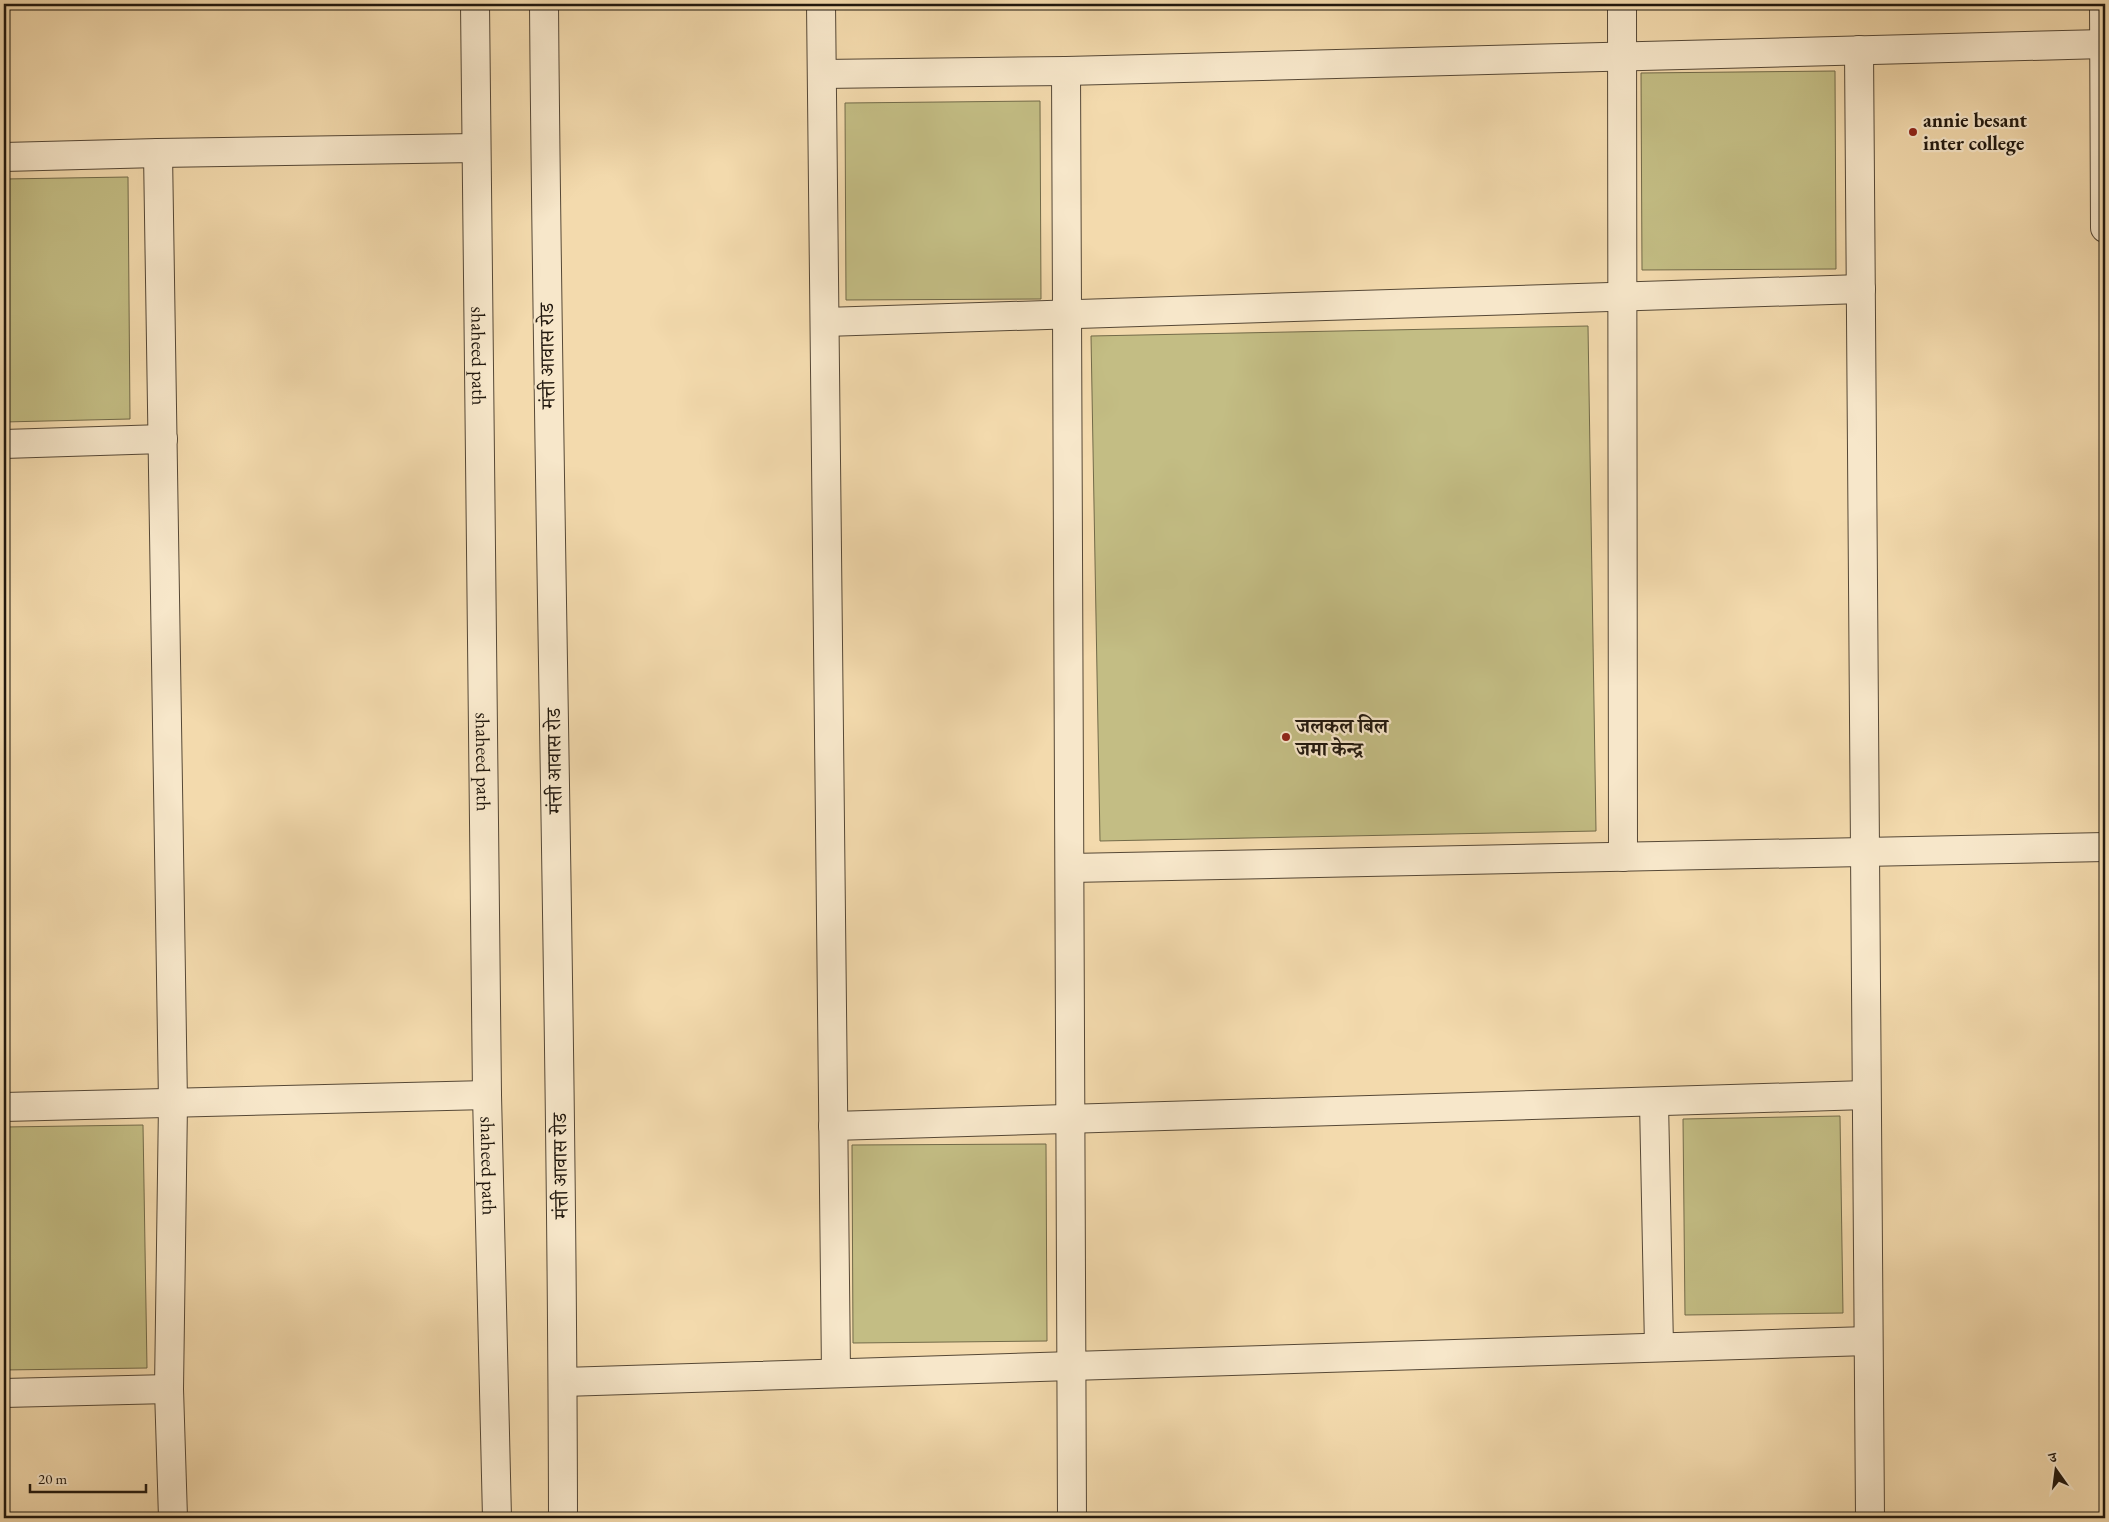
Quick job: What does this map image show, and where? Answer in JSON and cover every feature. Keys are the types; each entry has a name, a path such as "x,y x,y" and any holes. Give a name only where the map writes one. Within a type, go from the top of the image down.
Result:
{"street":[{"name":"shaheed path","path":"475,4 487,1094 497,1518"},
{"name":"मंत्ती आवास रोड","path":"544,4 546,339 564,1518"},
{"path":"821,4 836,1374"},
{"path":"1622,4 1623,857"},
{"path":"2104,4 2105,228"},
{"path":"822,74 1066,71 2104,44"},
{"path":"1859,50 1870,1518"},
{"path":"1066,71 1072,1518"},
{"path":"4,158 158,153 476,148"},
{"path":"158,153 173,1103 169,1388 173,1518"},
{"path":"825,322 1861,289"},
{"path":"4,444 163,439"},
{"path":"1070,868 2105,847"},
{"path":"4,1107 487,1094"},
{"path":"833,1126 1866,1095"},
{"path":"1654,1102 1658,1348"},
{"path":"563,1382 1868,1341"},
{"path":"4,1393 169,1388"}],"shaded area":[{"path":"1835,71 1836,269 1642,270 1641,73"},
{"path":"1040,101 1041,299 846,300 845,103"},
{"path":"128,177 130,419 4,422 4,179"},
{"path":"1588,326 1596,831 1100,841 1091,336"},
{"path":"1840,1116 1843,1313 1685,1315 1683,1119"},
{"path":"143,1125 147,1368 4,1370 4,1127"},
{"path":"1046,1144 1047,1341 853,1343 852,1145"}],"place":[{"name":"annie besant inter college","path":"1913,132"},
{"name":"जलकल बिल जमा केन्द्र","path":"1286,737"}]}
